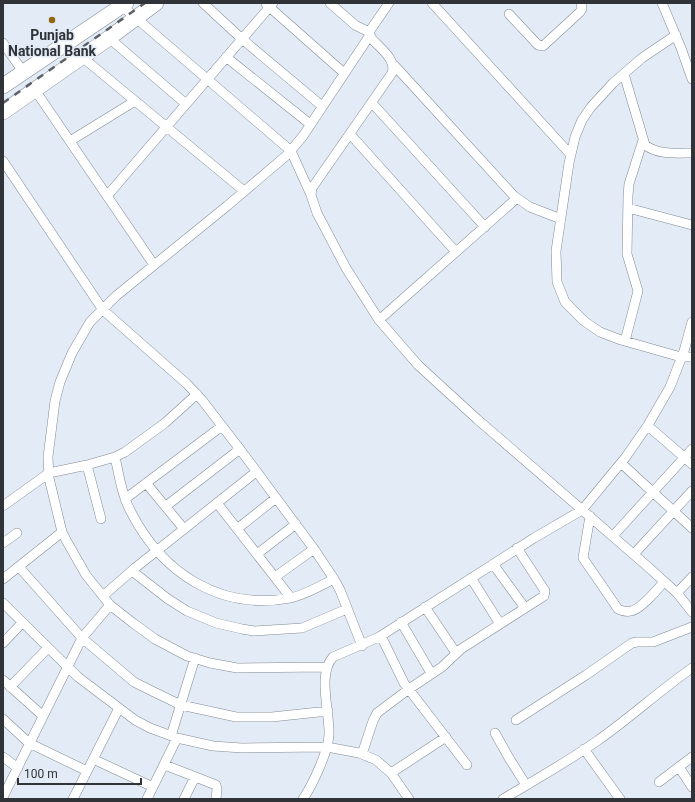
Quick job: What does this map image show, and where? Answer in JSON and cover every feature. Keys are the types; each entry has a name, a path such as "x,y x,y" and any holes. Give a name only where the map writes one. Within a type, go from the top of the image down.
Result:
{"highway":[{"path":"3,112 109,38 156,3"},
{"path":"3,86 124,5"}],"street":[{"path":"203,3 322,106"},
{"path":"330,3 355,25 369,33 394,65 517,198 530,207 561,219"},
{"path":"326,668 237,668 210,663 187,656 155,639 110,605 86,575 62,532 49,473 49,450 55,401 60,382 72,353 90,322 116,296 291,151 389,3"},
{"path":"432,3 571,155"},
{"path":"509,14 536,43 540,46 544,46 580,12 582,5 581,3"},
{"path":"662,3 676,35 692,79"},
{"path":"107,196 226,57 269,4 344,73"},
{"path":"124,5 136,18 291,151 311,195 317,213 346,268 379,320 418,365 448,393 634,554 677,594 692,612"},
{"path":"676,35 642,58 624,74 591,107 582,120 575,137 571,155 556,251 557,274 558,287 565,302 584,321 600,332 625,341 681,356 692,357"},
{"path":"109,38 186,104"},
{"path":"3,43 24,72"},
{"path":"82,57 244,191"},
{"path":"226,57 310,124"},
{"path":"311,195 312,188 392,73 394,65"},
{"path":"624,74 645,145 655,151 692,153"},
{"path":"35,90 154,265"},
{"path":"70,141 136,101"},
{"path":"372,103 485,227"},
{"path":"350,134 456,252"},
{"path":"625,341 638,291 627,254 629,184 643,140"},
{"path":"3,161 103,310 197,394 296,524 334,580 362,646"},
{"path":"379,320 517,198"},
{"path":"628,208 692,225"},
{"path":"303,799 311,786 327,747 329,735 325,674 326,668 333,657 362,646 381,636 517,548 582,510 621,463 648,426 670,387 692,322"},
{"path":"3,506 49,473 88,465 114,457 124,452 149,436 197,394"},
{"path":"125,499 222,426"},
{"path":"648,426 692,464"},
{"path":"166,506 240,449"},
{"path":"613,536 692,449"},
{"path":"114,457 130,512 156,552 178,572 188,578 216,592 263,602 291,598 334,580"},
{"path":"621,463 692,528"},
{"path":"88,465 101,519"},
{"path":"103,596 256,472"},
{"path":"146,483 184,529"},
{"path":"634,554 692,491"},
{"path":"237,529 276,498"},
{"path":"217,503 291,598"},
{"path":"590,516 583,558 618,609 632,611 638,608 664,582"},
{"path":"256,554 296,524"},
{"path":"3,579 62,532"},
{"path":"3,543 17,533"},
{"path":"362,754 377,713 431,673 442,667 463,648 544,596 544,591 517,548"},
{"path":"274,577 314,549"},
{"path":"494,564 525,608"},
{"path":"19,567 82,638 134,682 181,704 236,717 272,717 328,711"},
{"path":"132,571 182,608 216,623 242,629 302,628 347,609"},
{"path":"677,594 692,577"},
{"path":"471,578 500,624"},
{"path":"3,604 78,677 135,720 150,728 174,737 213,746 242,748 327,747 362,754 376,760 391,773 410,799"},
{"path":"3,797 82,638 110,605"},
{"path":"425,607 456,653"},
{"path":"401,622 431,673"},
{"path":"3,643 22,623"},
{"path":"516,720 586,675 632,643 651,643 692,627"},
{"path":"381,636 402,679 467,765"},
{"path":"43,716 7,684 48,648"},
{"path":"148,799 165,765 195,658"},
{"path":"503,799 518,795 526,785 609,732 692,668"},
{"path":"73,799 119,708"},
{"path":"3,719 29,743 87,771"},
{"path":"495,733 526,785"},
{"path":"391,773 446,737"},
{"path":"584,749 620,799"},
{"path":"3,757 18,768"},
{"path":"659,782 692,757"},
{"path":"94,759 153,787"},
{"path":"165,765 216,786 216,799"},
{"path":"679,767 692,787"},
{"path":"184,799 195,777"}],"railway":[{"path":"3,103 145,3"}],"place":[{"name":"Punjab National Bank","path":"52,20"}]}
